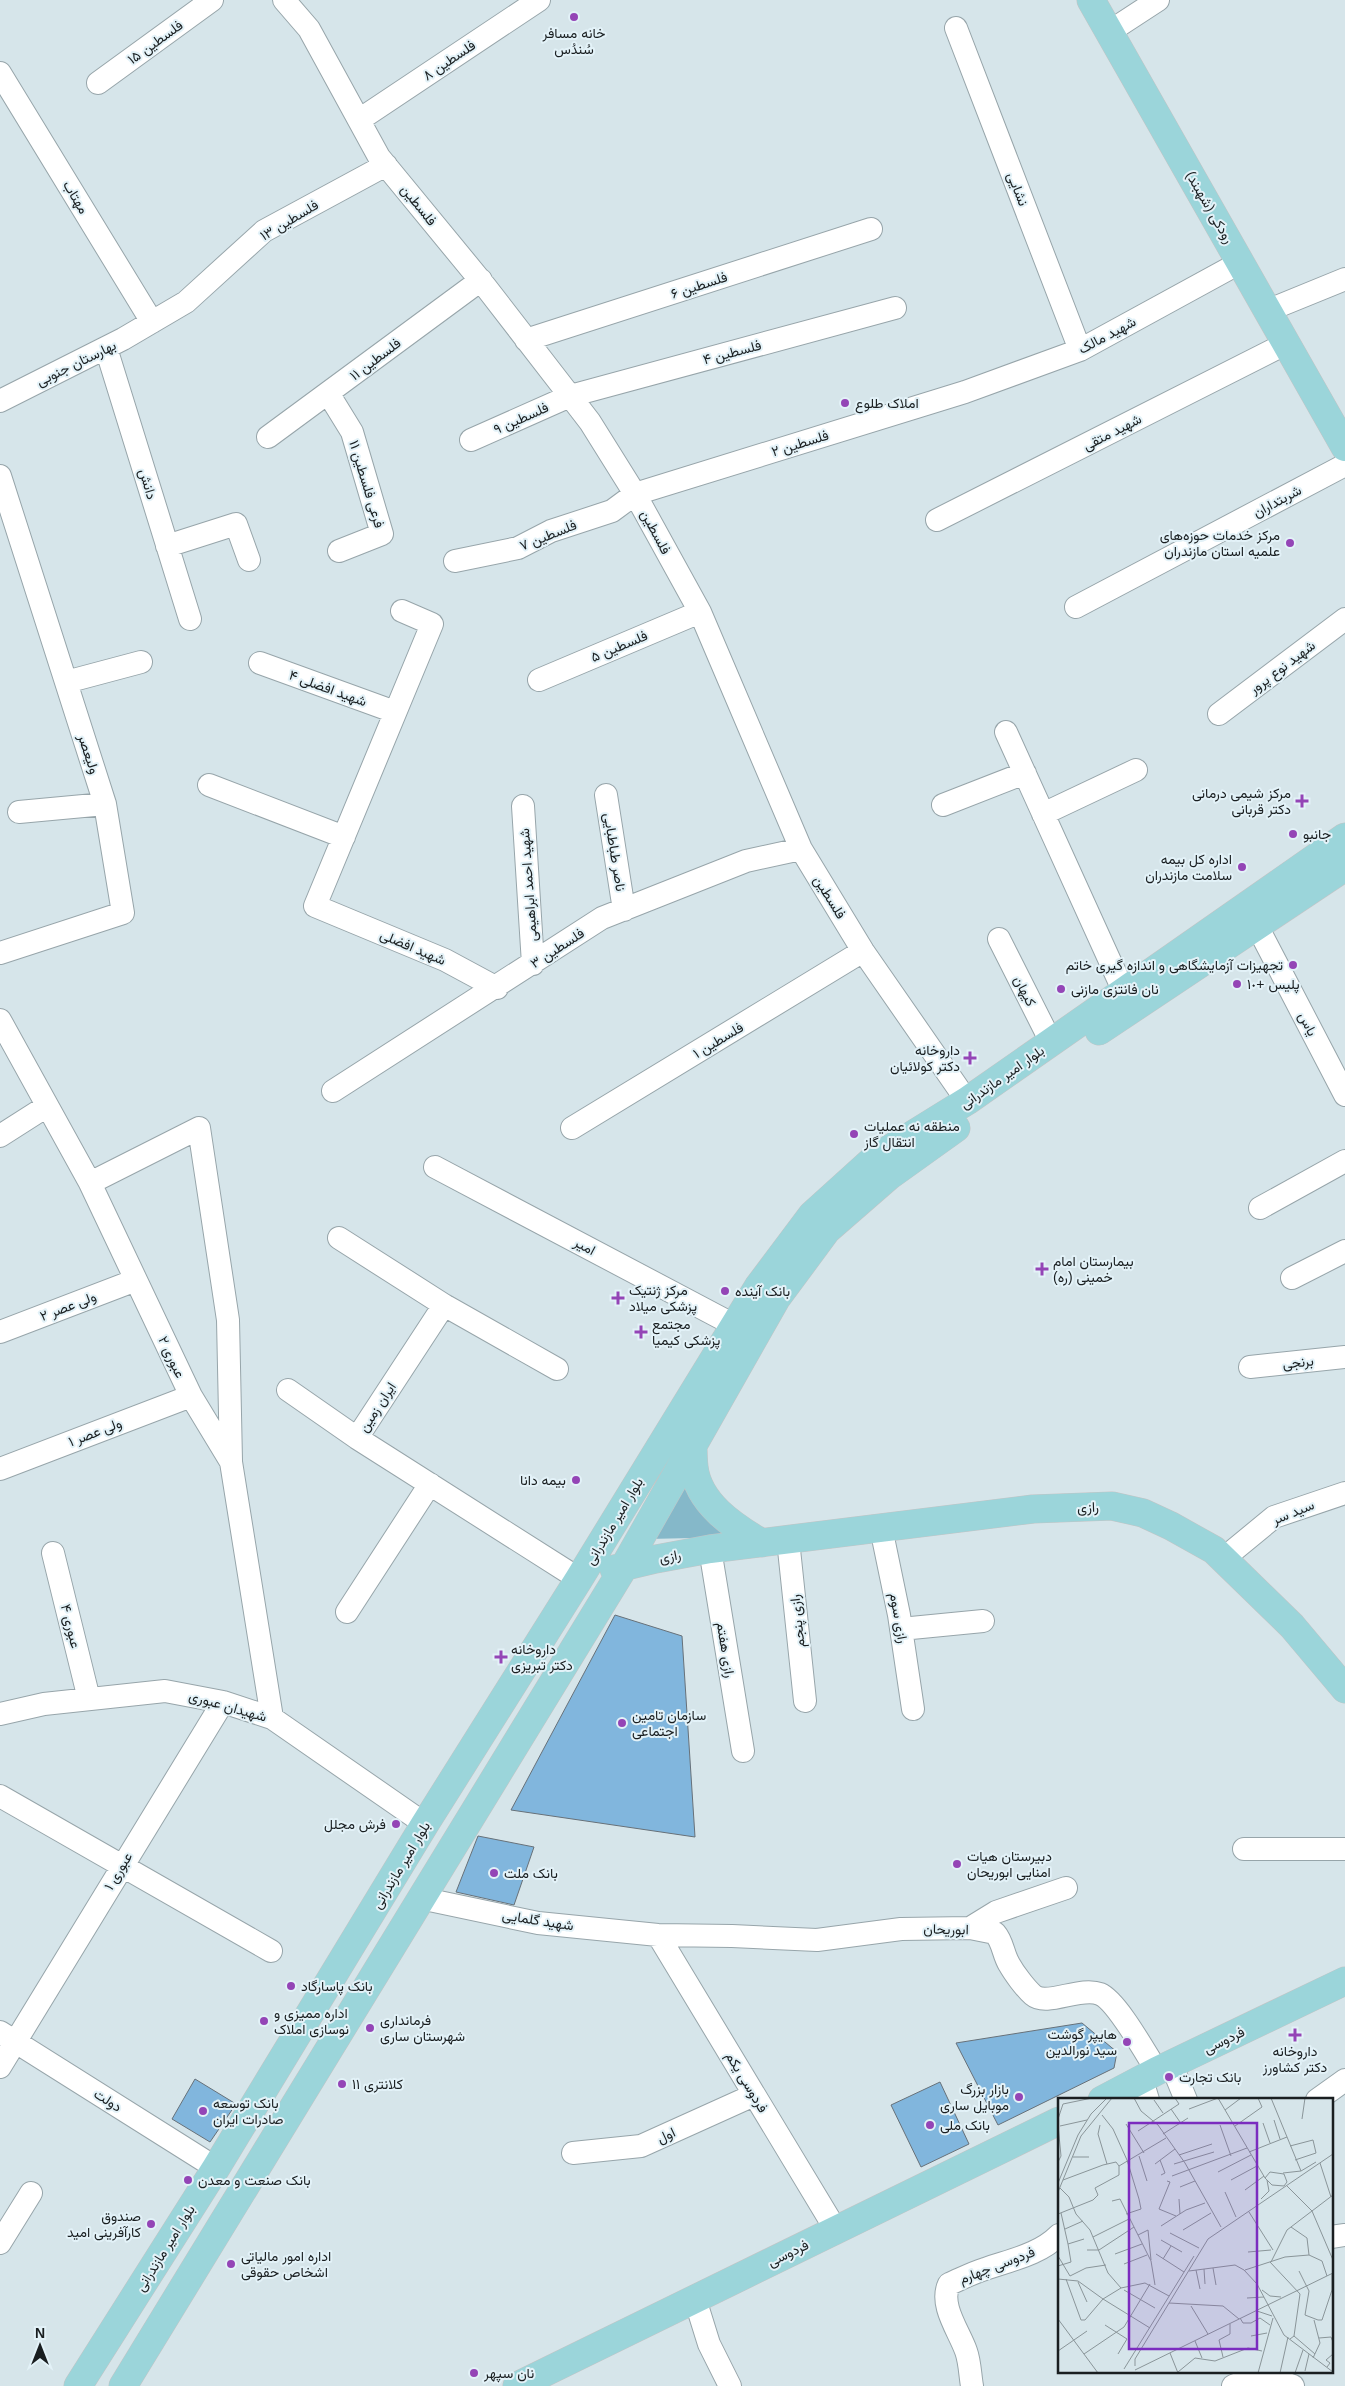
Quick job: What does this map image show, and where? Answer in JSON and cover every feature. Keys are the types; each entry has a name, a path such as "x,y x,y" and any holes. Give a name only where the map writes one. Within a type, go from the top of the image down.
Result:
{"main road":[{"name":"رودکی (شهبند)","path":"1091,0 1269,310 1286,344 1337,422 1345,447"},
{"name":"بلوار امیر مازندرانی","path":"78,2386 216,2168 425,1824 579,1579 758,1287 812,1215 875,1158 967,1101 1345,837"},
{"name":"بلوار امیر مازندرانی","path":"123,2386 624,1567 776,1299 827,1230 890,1176 975,1114 1345,867"},
{"path":"693,1443 694,1467 700,1488 718,1512 733,1526 775,1542"},
{"name":"رازی","path":"579,1579 681,1553 710,1549 1033,1509 1112,1506 1143,1514 1171,1526 1214,1550 1292,1626 1345,1689"},
{"name":"فردوسی","path":"1107,2098 1155,2079 1343,1981"},
{"name":"فردوسی","path":"517,2386 1058,2121"}],"street":[{"name":"فلسطین ۱۵","path":"98,83 212,0"},
{"name":"فلسطین","path":"284,0 309,29 386,165 481,280 590,422 636,494 700,612 801,849 863,951 967,1101"},
{"name":"فلسطین ۸","path":"359,120 539,0"},
{"path":"1109,32 1158,0"},
{"name":"نشایی","path":"956,28 1080,350"},
{"name":"مهتاب","path":"0,73 152,322"},
{"name":"فلسطین ۱۳","path":"152,322 186,302 264,231 386,165"},
{"name":"فلسطین ۶","path":"526,340 871,229"},
{"name":"شهید مالک","path":"965,392 1080,350 1241,262"},
{"path":"1269,310 1345,279"},
{"name":"فلسطین ۱۱","path":"268,437 481,280"},
{"name":"فلسطین ۴","path":"570,396 895,308"},
{"name":"بهارستان جنوبی","path":"0,401 106,348 152,322"},
{"name":"شهید متقی","path":"937,520 1286,344"},
{"name":"دانش","path":"106,348 190,619"},
{"name":"فلسطین ۲","path":"636,494 965,392"},
{"name":"فرعی فلسطین ۱۱","path":"328,393 352,432 382,534 339,551"},
{"name":"فلسطین ۹","path":"471,440 570,396"},
{"name":"شربتداران","path":"1076,607 1345,465"},
{"name":"ولیعصر","path":"0,476 105,804 123,913 0,953"},
{"name":"فلسطین ۷","path":"455,561 518,548 551,530 612,511 636,494"},
{"path":"168,546 236,524 249,560"},
{"path":"209,784 344,837 432,624 402,611"},
{"name":"فلسطین ۵","path":"539,680 700,612"},
{"name":"شهید نوع پرور","path":"1219,714 1345,619"},
{"path":"66,682 141,662"},
{"name":"شهید افضلی ۴","path":"260,664 395,712"},
{"path":"1006,732 1124,992"},
{"path":"1043,814 1136,770"},
{"path":"944,806 1024,773"},
{"name":"ناصر طباطبایی","path":"606,795 624,910"},
{"path":"19,812 105,804"},
{"name":"شهید احمد ابراهیمی","path":"523,806 533,964"},
{"name":"شهید افضلی","path":"344,837 315,906 445,960 496,988"},
{"name":"فلسطین ۳","path":"333,1091 496,988 602,918 746,860 801,849"},
{"name":"یاس","path":"1257,926 1345,1095"},
{"name":"کیهان","path":"999,939 1051,1042"},
{"name":"فلسطین ۱","path":"572,1128 863,951"},
{"name":"عبوری ۲","path":"0,1020 90,1184 191,1396 231,1462 272,1718"},
{"path":"0,1136 47,1106"},
{"path":"90,1184 199,1128 228,1320 231,1462"},
{"path":"1260,1208 1345,1162"},
{"name":"امیر","path":"436,1167 734,1326"},
{"path":"339,1238 444,1304 557,1369"},
{"path":"1292,1278 1345,1251"},
{"name":"ولی عصر ۲","path":"0,1332 136,1280"},
{"name":"ایران زمین","path":"444,1304 356,1438 579,1579"},
{"name":"برنجی","path":"1250,1367 1345,1356"},
{"path":"288,1390 356,1438"},
{"name":"ولی عصر ۱","path":"0,1469 191,1396"},
{"path":"348,1612 430,1484"},
{"name":"سید سر","path":"1223,1558 1274,1517 1345,1493"},
{"name":"رازی سوم","path":"881,1528 901,1629 913,1709"},
{"name":"رازی پنجم","path":"775,1542 805,1701"},
{"name":"رازی هفتم","path":"710,1549 743,1751"},
{"name":"عبوری ۴","path":"54,1553 89,1699"},
{"path":"901,1629 983,1621"},
{"name":"شهیدان عبوری","path":"0,1714 44,1704 165,1690 223,1702 272,1718 425,1824"},
{"name":"عبوری ۱","path":"0,2067 8,2037 122,1865 223,1702"},
{"path":"0,1796 271,1951"},
{"path":"1244,1849 1345,1849"},
{"path":"970,1928 996,1912 1066,1888"},
{"name":"شهید گلمایی","path":"420,1898 538,1923 658,1935"},
{"name":"ابوریحان","path":"658,1935 817,1940 901,1929 970,1928 995,1933 1000,1938 1009,1964 1033,1995 1044,1999 1082,1991 1101,1994 1118,2011 1155,2079"},
{"name":"فردوسی یکم","path":"658,1935 836,2230"},
{"name":"دولت","path":"8,2037 216,2168"},
{"path":"1155,2079 1183,2098"},
{"path":"1320,2098 1345,2080"},
{"name":"اول","path":"573,2153 641,2146 754,2095"},
{"path":"0,2243 31,2193"},
{"path":"1332,2237 1345,2235"},
{"name":"فردوسی چهارم","path":"972,2386 967,2352 946,2301 945,2291 949,2284 984,2269 1020,2258 1049,2244 1058,2236"},
{"path":"695,2299 709,2344 730,2386"},
{"path":"1233,2386 1253,2378 1275,2379 1293,2386"}],"shaded area":[{"path":"686,1471 739,1537 647,1539"}],"building":[{"name":"سازمان تامین اجتماعی","path":"615,1615 682,1636 695,1837 511,1810"},
{"name":"بانک ملت","path":"478,1836 534,1847 514,1905 456,1892"},
{"name":"بازار بزرگ موبایل ساری","path":"1082,2023 1117,2052 1114,2068 998,2125 956,2043"},
{"name":"بانک توسعه صادرات ایران","path":"195,2079 236,2104 210,2142 172,2119"},
{"name":"بانک ملی","path":"940,2082 969,2144 921,2167 891,2105"}],"place":[{"name":"خانه مسافر سُندُس","path":"574,17"},
{"name":"املاک طلوع","path":"845,403"},
{"name":"مرکز خدمات حوزه‌های علمیه استان مازندران","path":"1290,543"},
{"name":"مرکز شیمی درمانی دکتر قربانی","path":"1302,801"},
{"name":"جانبو","path":"1293,834"},
{"name":"اداره کل بیمه سلامت مازندران","path":"1242,867"},
{"name":"تجهیزات آزمایشگاهی و اندازه گیری خاتم","path":"1293,965"},
{"name":"پلیس +١٠","path":"1237,984"},
{"name":"نان فانتزی مازنی","path":"1061,989"},
{"name":"داروخانه دکتر کولائیان","path":"970,1058"},
{"name":"منطقه نه عملیات انتقال گاز","path":"854,1134"},
{"name":"بیمارستان امام خمینی (ره)","path":"1042,1269"},
{"name":"بانک آینده","path":"725,1291"},
{"name":"مرکز ژنتیک پزشکی میلاد","path":"618,1298"},
{"name":"مجتمع پزشکی کیمیا","path":"641,1332"},
{"name":"بیمه دانا","path":"576,1480"},
{"name":"داروخانه دکتر تبریزی","path":"501,1657"},
{"name":"سازمان تامین اجتماعی","path":"622,1723"},
{"name":"فرش مجلل","path":"396,1824"},
{"name":"دبیرستان هیات امنایی ابوریحان","path":"957,1864"},
{"name":"بانک ملت","path":"494,1873"},
{"name":"بانک پاسارگاد","path":"291,1986"},
{"name":"اداره ممیزی و نوسازی املاک","path":"264,2021"},
{"name":"فرمانداری شهرستان ساری","path":"370,2028"},
{"name":"داروخانه دکتر کشاورز","path":"1295,2035"},
{"name":"هایپر گوشت سید نورالدین","path":"1127,2042"},
{"name":"بانک تجارت","path":"1169,2077"},
{"name":"کلانتری ۱۱","path":"342,2084"},
{"name":"بازار بزرگ موبایل ساری","path":"1019,2097"},
{"name":"بانک توسعه صادرات ایران","path":"203,2111"},
{"name":"بانک ملی","path":"930,2125"},
{"name":"بانک صنعت و معدن","path":"188,2180"},
{"name":"صندوق کارآفرینی امید","path":"151,2224"},
{"name":"اداره امور مالیاتی اشخاص حقوقی","path":"231,2264"},
{"name":"نان سپهر","path":"474,2373"}]}
